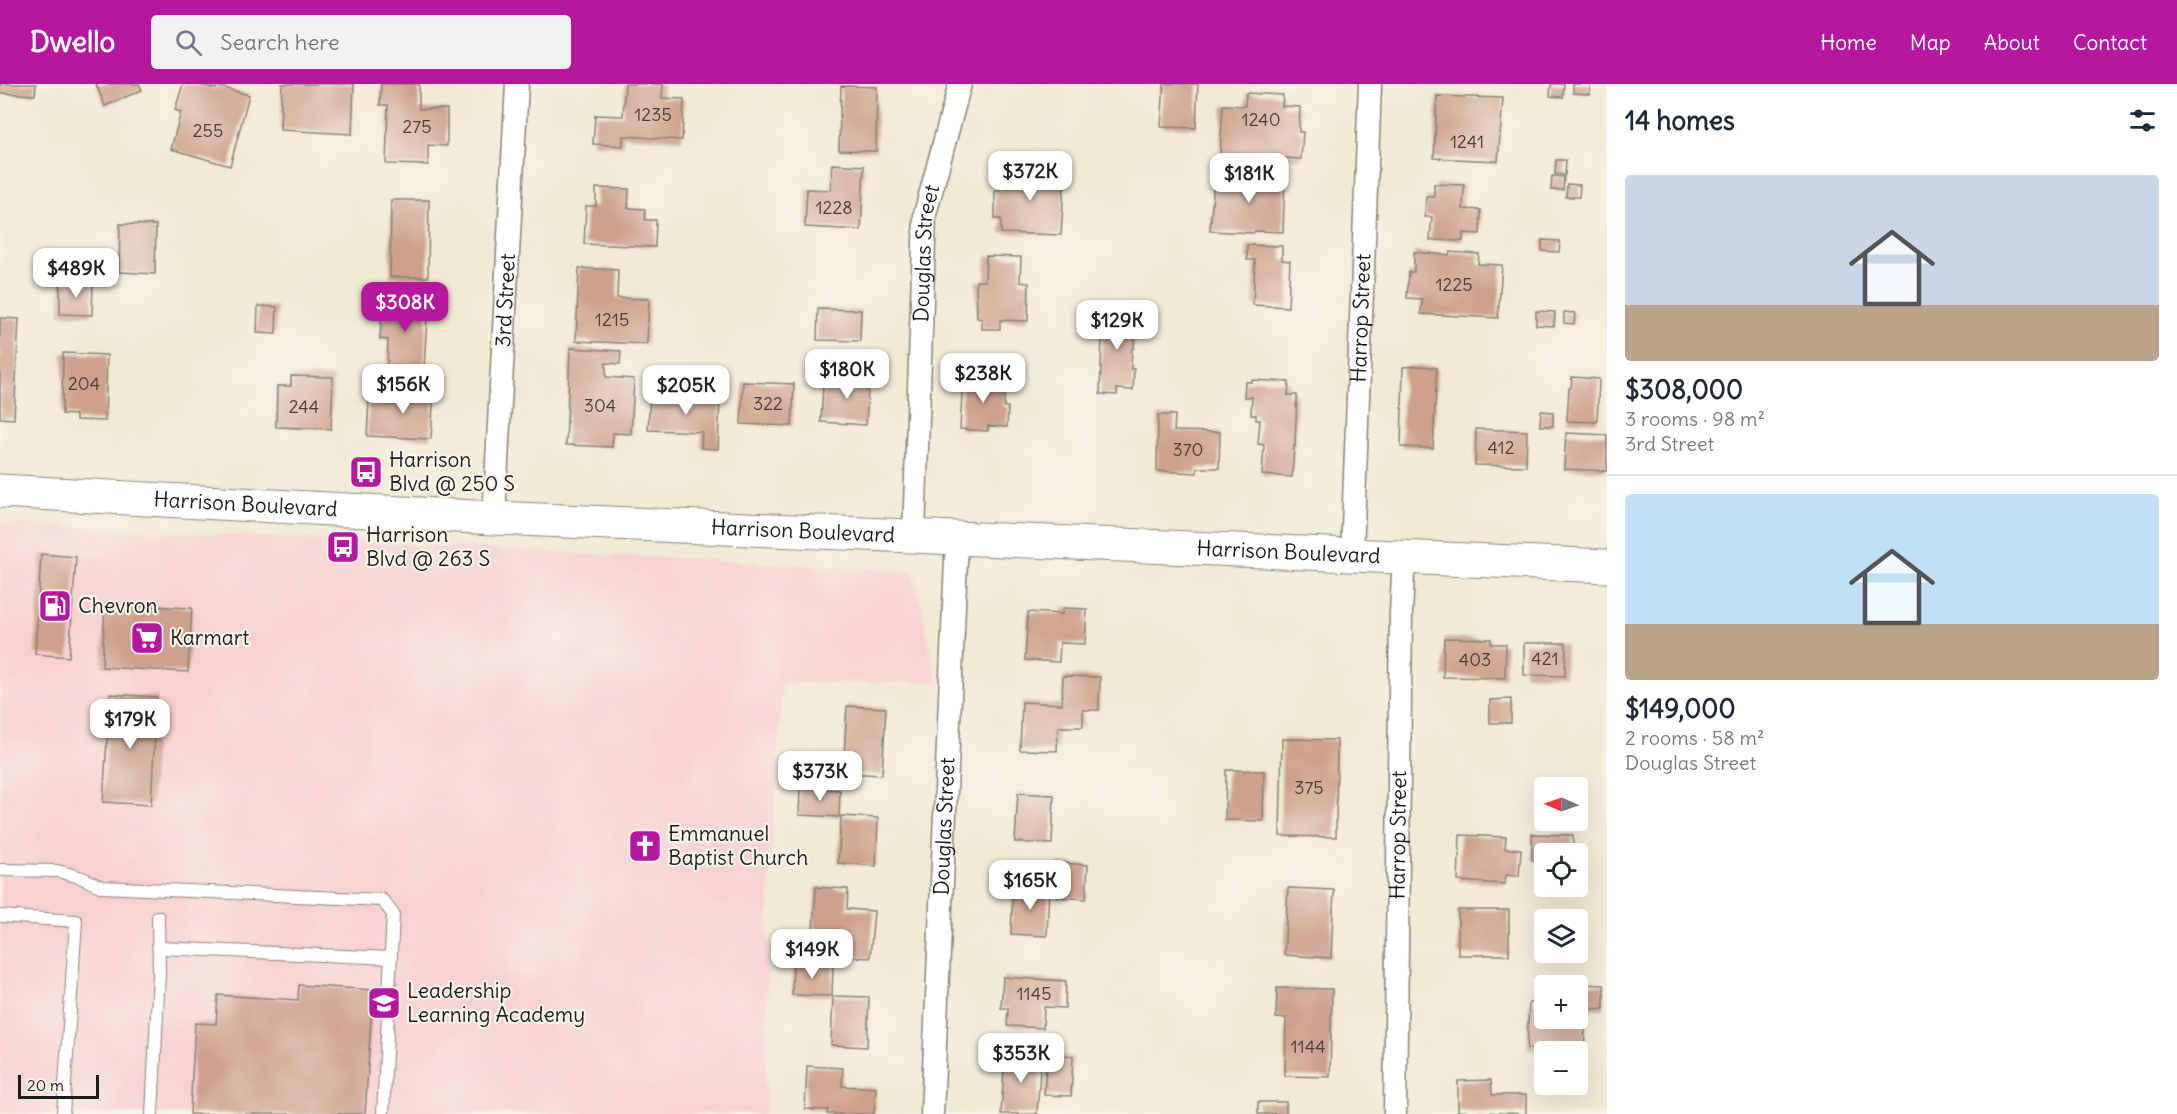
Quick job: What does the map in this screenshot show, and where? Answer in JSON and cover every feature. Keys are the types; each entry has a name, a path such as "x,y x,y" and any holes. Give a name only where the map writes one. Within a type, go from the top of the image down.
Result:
{"main road":[{"name":"Harrison Boulevard","path":"0,491 494,518 1607,566"}],"street":[{"name":"3rd Street","path":"494,518 517,84"},
{"name":"Douglas Street","path":"914,535 925,214 960,84"},
{"name":"Harrop Street","path":"1352,554 1370,84"},
{"name":"Douglas Street","path":"932,1114 957,537"},
{"name":"Harrop Street","path":"1395,1114 1401,613 1404,556"}],"lane":[{"path":"0,870 57,871 80,877 102,887 382,900 393,914 383,1114"},
{"path":"0,916 76,921 63,1114"},
{"path":"152,1114 160,948 158,917"},
{"path":"160,948 392,958"}],"shaded area":[{"path":"0,523 914,571 937,682 782,683 769,893 765,1112 763,1114 0,1114"}],"building":[{"path":"0,84 36,84 35,95 0,93"},
{"path":"96,84 139,84 142,90 105,106"},
{"path":"183,84 197,84 216,89 217,86 249,95 230,166 171,149 181,112 175,110"},
{"path":"282,84 354,84 352,134 280,130"},
{"path":"381,84 419,84 419,109 447,109 447,146 428,145 428,165 386,164 388,105 380,105"},
{"path":"625,84 663,84 662,98 684,99 682,140 623,136 623,146 593,144 595,115 623,116"},
{"path":"1164,84 1198,84 1196,128 1161,127"},
{"path":"1551,84 1564,84 1563,97 1550,96"},
{"path":"1573,84 1590,84 1590,94 1573,93"},
{"path":"841,86 877,87 876,151 839,150"},
{"path":"1246,93 1283,95 1282,106 1300,107 1299,132 1303,132 1301,159 1220,154 1223,105 1245,106"},
{"path":"1437,96 1503,98 1498,161 1434,158"},
{"path":"1556,160 1566,160 1565,175 1555,174"},
{"path":"832,164 864,166 861,230 805,227 807,189 831,190"},
{"path":"998,171 1065,172 1061,235 1001,233 1001,219 995,219 995,191 999,191"},
{"path":"1235,174 1285,176 1283,232 1210,231 1214,180 1235,181"},
{"path":"1552,176 1564,177 1563,190 1551,190"},
{"path":"1434,184 1464,185 1463,209 1481,210 1480,234 1463,233 1463,241 1430,240 1432,217 1425,217 1426,197 1434,197"},
{"path":"1567,184 1580,185 1579,197 1566,197"},
{"path":"596,188 629,189 628,208 645,209 645,220 656,220 655,247 584,244 586,206 596,206"},
{"path":"391,200 429,200 428,277 390,277"},
{"path":"120,224 156,225 155,274 119,272"},
{"path":"1542,240 1560,241 1559,252 1542,251"},
{"path":"1247,245 1282,246 1282,260 1290,261 1288,307 1253,305 1255,260 1247,260"},
{"path":"1414,252 1449,255 1450,252 1479,254 1478,264 1502,265 1498,318 1421,314 1422,299 1407,298 1409,272 1414,272"},
{"path":"986,256 1021,257 1020,282 1029,283 1028,321 1000,320 1000,329 982,329 982,319 977,318 976,281 985,281"},
{"path":"579,268 618,270 617,298 649,299 647,344 576,341"},
{"path":"60,283 93,284 92,315 60,314"},
{"path":"397,300 428,301 424,368 387,366 388,340 380,339 382,306 397,306"},
{"path":"258,306 277,307 276,334 257,333"},
{"path":"818,309 861,310 860,341 817,340"},
{"path":"1103,309 1136,311 1131,369 1134,369 1133,390 1117,389 1117,395 1100,394"},
{"path":"1536,311 1555,312 1554,326 1536,325"},
{"path":"1564,312 1575,313 1574,324 1564,323"},
{"path":"0,318 19,319 14,419 0,418"},
{"path":"570,348 621,351 620,364 606,363 606,377 634,379 631,434 613,433 612,447 566,445"},
{"path":"63,353 107,355 105,421 76,420 76,415 62,414"},
{"path":"1403,367 1437,368 1433,448 1401,447"},
{"path":"846,370 869,372 866,425 821,422 823,385 845,386"},
{"path":"291,376 333,377 331,429 276,427 277,386 291,386"},
{"path":"963,377 1005,379 1004,407 1008,407 1007,427 988,426 988,431 960,429"},
{"path":"1572,377 1599,379 1597,422 1567,421"},
{"path":"1252,380 1289,382 1288,395 1297,395 1292,477 1262,475 1264,445 1258,444 1260,420 1256,420 1256,415 1251,415 1252,397 1244,397 1245,382 1252,382"},
{"path":"743,382 794,384 792,426 741,424"},
{"path":"400,387 434,389 431,439 367,436 369,401 399,402"},
{"path":"650,394 720,398 718,449 701,448 702,432 648,430"},
{"path":"1541,411 1553,412 1553,426 1540,426"},
{"path":"1158,415 1175,415 1174,431 1220,432 1219,468 1197,468 1197,473 1157,471"},
{"path":"1476,429 1527,431 1526,466 1475,465"},
{"path":"1566,433 1607,435 1607,471 1564,469"},
{"name":"Chevron","path":"41,554 76,557 69,657 35,654"},
{"name":"Karmart","path":"105,604 192,608 188,672 102,667"},
{"path":"1063,608 1087,609 1085,644 1060,643 1059,662 1025,660 1028,612 1062,614"},
{"path":"1444,638 1491,639 1491,644 1506,644 1505,678 1443,677"},
{"path":"1524,643 1566,643 1565,676 1524,675"},
{"path":"1063,676 1100,677 1099,710 1083,710 1083,727 1058,727 1057,751 1020,750 1022,702 1062,704"},
{"path":"110,694 157,697 151,805 103,802"},
{"path":"1511,699 1511,723 1490,723 1490,700"},
{"path":"847,706 886,708 882,775 843,773"},
{"path":"1282,739 1337,740 1336,837 1280,836"},
{"path":"1226,770 1264,771 1263,821 1225,820"},
{"path":"800,788 840,790 839,817 799,815"},
{"path":"1018,793 1054,795 1052,844 1015,842"},
{"path":"841,816 878,818 876,866 838,863"},
{"path":"1532,834 1573,835 1573,843 1534,843 1534,860 1532,860"},
{"path":"1460,835 1506,837 1505,849 1521,849 1519,876 1506,875 1505,884 1458,881"},
{"path":"1059,863 1088,865 1086,899 1057,897"},
{"path":"1013,886 1049,887 1047,936 1011,934"},
{"path":"816,887 848,889 847,909 874,911 870,958 836,956 838,930 813,929"},
{"path":"1288,888 1334,890 1331,958 1284,955"},
{"path":"1458,910 1509,910 1509,955 1458,955"},
{"path":"793,964 833,965 832,996 792,995"},
{"path":"1003,977 1066,981 1065,1008 1044,1007 1043,1028 1007,1026 1008,1008 1001,1008"},
{"path":"1588,984 1604,985 1604,1009 1588,1008"},
{"path":"299,985 373,990 365,1114 190,1114 195,1023 216,1024 218,995 298,1000"},
{"path":"1277,988 1332,989 1330,1077 1285,1076 1286,1018 1276,1018"},
{"path":"833,996 869,997 867,1047 831,1045"},
{"path":"1529,1003 1534,1003 1534,1029 1585,1029 1585,1041 1534,1041 1534,1049 1527,1049"},
{"path":"1005,1053 1041,1056 1037,1114 1001,1114"},
{"path":"1047,1055 1073,1056 1071,1096 1044,1095"},
{"path":"807,1066 843,1068 842,1086 876,1088 874,1114 827,1114 828,1110 805,1109"},
{"path":"1491,1080 1492,1095 1526,1095 1526,1114 1458,1111 1458,1081"},
{"path":"1258,1102 1286,1102 1286,1114 1258,1114"}],"place":[{"name":"Harrison Blvd @ 250 S","path":"366,472"},
{"name":"Harrison Blvd @ 263 S","path":"343,547"},
{"name":"Chevron","path":"55,606"},
{"name":"Karmart","path":"147,638"},
{"name":"Emmanuel Baptist Church","path":"645,846"},
{"name":"Leadership Learning Academy","path":"384,1003"}]}
